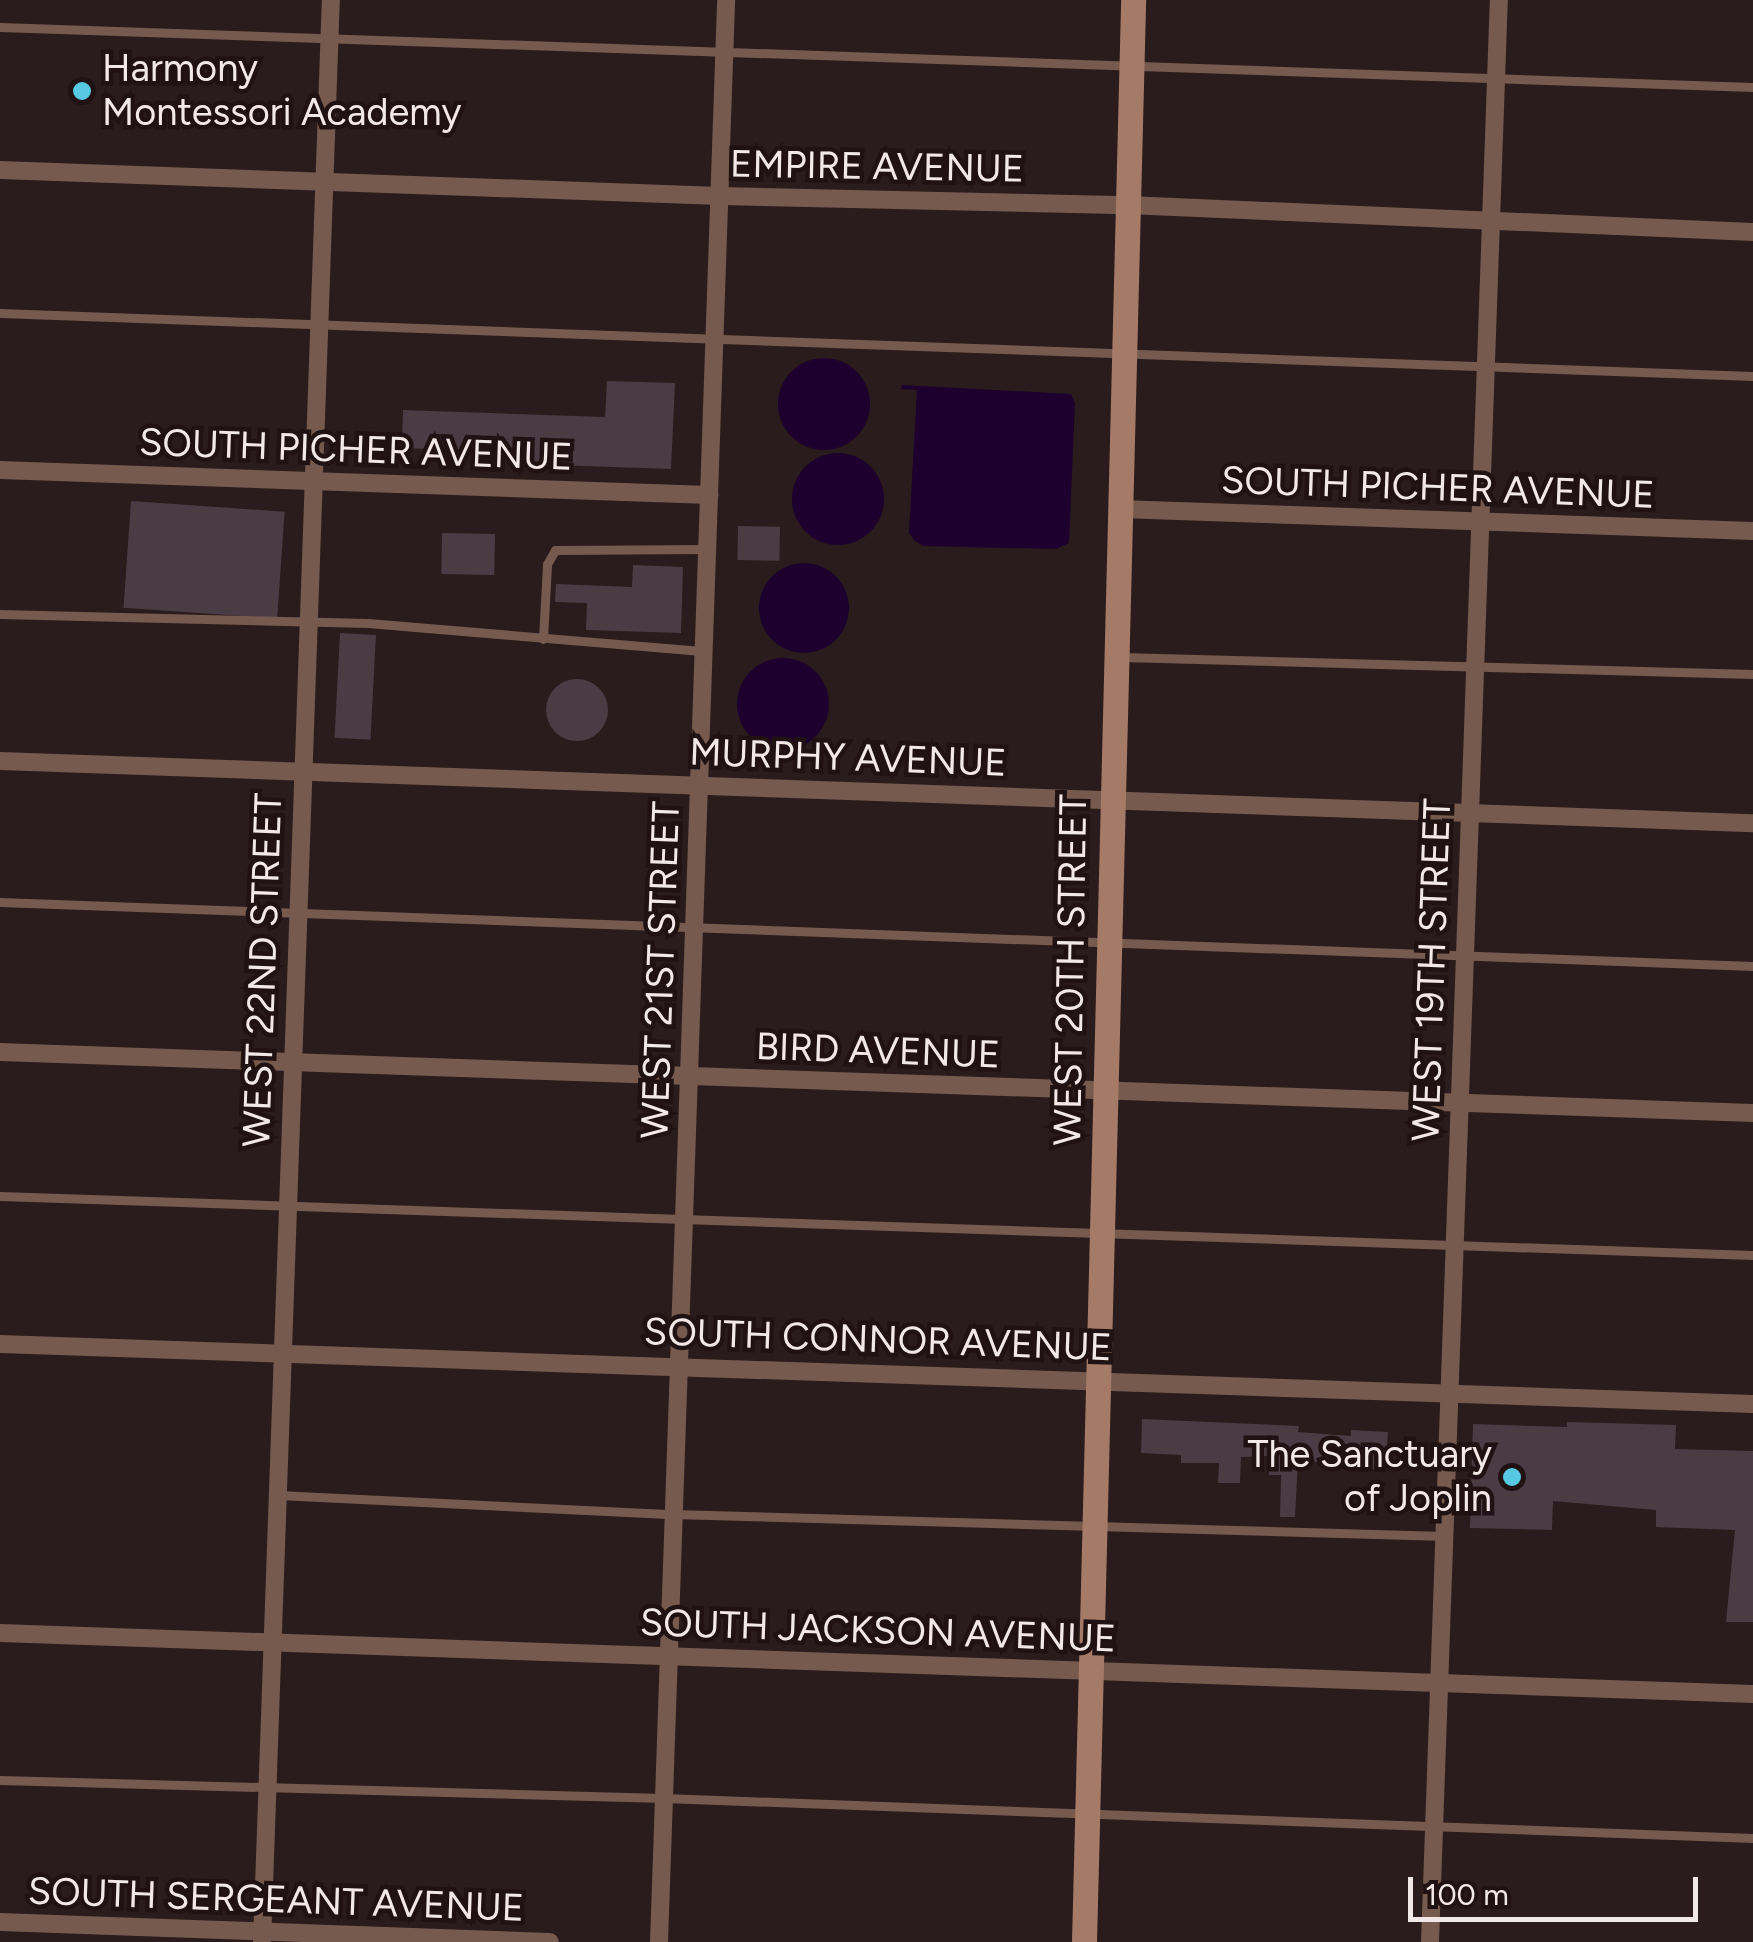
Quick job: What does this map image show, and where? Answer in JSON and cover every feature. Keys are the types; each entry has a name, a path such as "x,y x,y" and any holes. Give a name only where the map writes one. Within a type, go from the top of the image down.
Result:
{"main road":[{"name":"WEST 20TH STREET","path":"1084,1942 1133,0"}],"street":[{"name":"WEST 22ND STREET","path":"262,1937 331,0"},
{"name":"WEST 21ST STREET","path":"660,1942 726,0"},
{"name":"WEST 19TH STREET","path":"1430,1942 1498,0"},
{"name":"EMPIRE AVENUE","path":"0,170 720,196 1128,205 1753,232"},
{"name":"SOUTH PICHER AVENUE","path":"0,470 710,495"},
{"name":"SOUTH PICHER AVENUE","path":"1120,509 1753,531"},
{"name":"MURPHY AVENUE","path":"0,761 1753,824"},
{"name":"BIRD AVENUE","path":"0,1052 1753,1114"},
{"name":"SOUTH CONNOR AVENUE","path":"0,1344 1753,1404"},
{"name":"SOUTH JACKSON AVENUE","path":"0,1633 1753,1694"},
{"name":"SOUTH SERGEANT AVENUE","path":"0,1922 262,1937 550,1942"}],"lane":[{"path":"0,27 1753,87"},
{"path":"0,312 1753,376"},
{"path":"543,639 547,564 555,550 706,549"},
{"path":"0,614 308,620 705,652"},
{"path":"1116,657 1753,674"},
{"path":"0,902 1753,966"},
{"path":"0,1196 1753,1255"},
{"path":"277,1495 674,1514 1445,1536"},
{"path":"0,1780 664,1798 1753,1838"}],"shaded area":[{"path":"824,358 841,362 856,372 866,387 870,404 866,421 856,436 841,446 824,450 807,446 792,436 782,421 778,404 782,387 792,372 807,362"},
{"path":"902,385 1071,394 1075,403 1069,543 1056,549 923,546 914,540 909,533 917,390 901,389"},
{"path":"838,453 855,457 870,467 880,482 884,499 880,516 870,531 855,541 838,545 821,541 806,531 796,516 792,499 796,482 806,467 821,457"},
{"path":"795,563 813,563 829,570 842,583 849,608 842,633 829,646 813,653 795,653 779,646 766,633 759,617 759,599 766,583 779,570"},
{"path":"783,658 800,662 815,672 825,687 829,704 825,721 815,736 800,746 783,750 766,746 751,736 741,721 737,704 741,687 751,672 766,662"}],"building":[{"path":"607,381 675,383 671,469 526,464 526,459 506,458 506,452 402,448 403,410 605,417"},
{"path":"131,501 285,512 277,618 124,608"},
{"path":"738,526 780,527 779,561 737,560"},
{"path":"442,533 495,534 494,575 441,574"},
{"path":"633,565 683,567 681,633 586,630 587,603 555,602 556,584 632,587"},
{"path":"340,633 376,635 370,740 335,738"},
{"path":"577,679 599,688 608,710 599,732 577,741 555,732 546,710 555,688"},
{"path":"1142,1419 1299,1426 1298,1432 1351,1436 1351,1430 1388,1432 1386,1461 1381,1461 1380,1469 1357,1469 1358,1464 1298,1461 1295,1517 1280,1517 1281,1475 1269,1475 1270,1456 1241,1457 1240,1483 1218,1483 1219,1463 1181,1463 1181,1455 1141,1453"},
{"path":"1567,1422 1676,1425 1675,1449 1753,1451 1753,1622 1726,1622 1735,1530 1656,1527 1656,1510 1553,1501 1552,1530 1470,1528 1473,1424 1567,1427"}],"place":[{"name":"Harmony Montessori Academy","path":"82,91"},
{"name":"The Sanctuary of Joplin","path":"1512,1477"}]}
